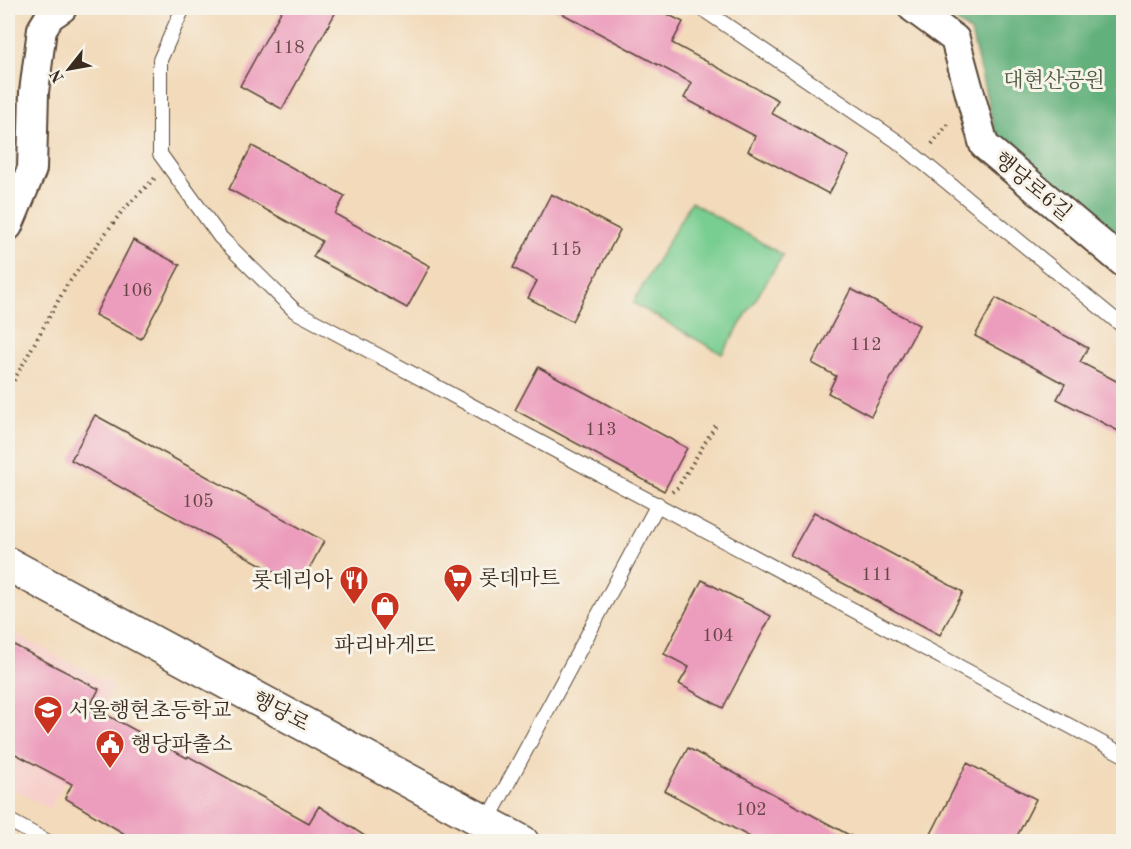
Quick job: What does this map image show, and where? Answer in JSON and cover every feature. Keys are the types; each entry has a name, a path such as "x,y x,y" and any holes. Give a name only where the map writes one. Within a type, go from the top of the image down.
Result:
{"main road":[{"name":"행당로","path":"8,564 522,842"}],"street":[{"path":"8,226 32,169 34,92 42,29 50,16 62,8"},
{"name":"행당로6길","path":"913,8 955,39 984,145 1124,263"}],"lane":[{"path":"183,8 160,60 160,154 220,237 295,311 1124,754"},
{"path":"701,8 897,141 1124,327"},
{"path":"487,822 658,504"},
{"path":"8,819 48,842"}],"path":[{"path":"920,160 970,95"},
{"path":"8,392 67,285 123,210 168,165"},
{"path":"658,504 678,487 717,423"}],"shaded area":[{"name":"서울행현초등학교","path":"8,630 114,686 50,809 8,786"}],"green space":[{"name":"대현산공원","path":"937,8 1123,8 1123,244 999,148 971,32"},
{"path":"691,202 783,255 722,354 633,303"}],"building":[{"path":"283,8 338,8 282,109 240,86"},
{"path":"552,8 655,8 683,22 672,43 778,100 771,113 849,156 829,194 748,151 755,136 684,98 692,83"},
{"path":"252,146 345,196 335,214 430,266 407,308 313,257 322,241 229,189"},
{"path":"551,194 620,230 572,321 528,298 537,281 513,268"},
{"path":"133,240 180,265 141,339 95,315"},
{"path":"851,289 919,325 871,416 828,393 836,376 812,363"},
{"path":"996,298 1088,348 1080,362 1124,385 1124,434 1057,399 1065,384 975,336"},
{"path":"538,367 687,448 664,491 515,410"},
{"path":"95,415 324,541 300,586 71,460"},
{"path":"814,512 963,592 940,635 790,555"},
{"path":"702,580 771,616 723,708 679,684 689,667 664,654"},
{"path":"8,642 99,689 90,706 187,758 188,756 309,823 319,806 374,842 138,842 65,798 72,784 8,750"},
{"path":"688,748 862,842 759,842 665,791"},
{"path":"967,763 1036,799 1014,842 927,842"}],"place":[{"name":"롯데마트","path":"458,604"},
{"name":"롯데리아","path":"354,606"},
{"name":"파리바게뜨","path":"385,632"},
{"name":"서울행현초등학교","path":"48,736"},
{"name":"행당파출소","path":"110,770"}]}
